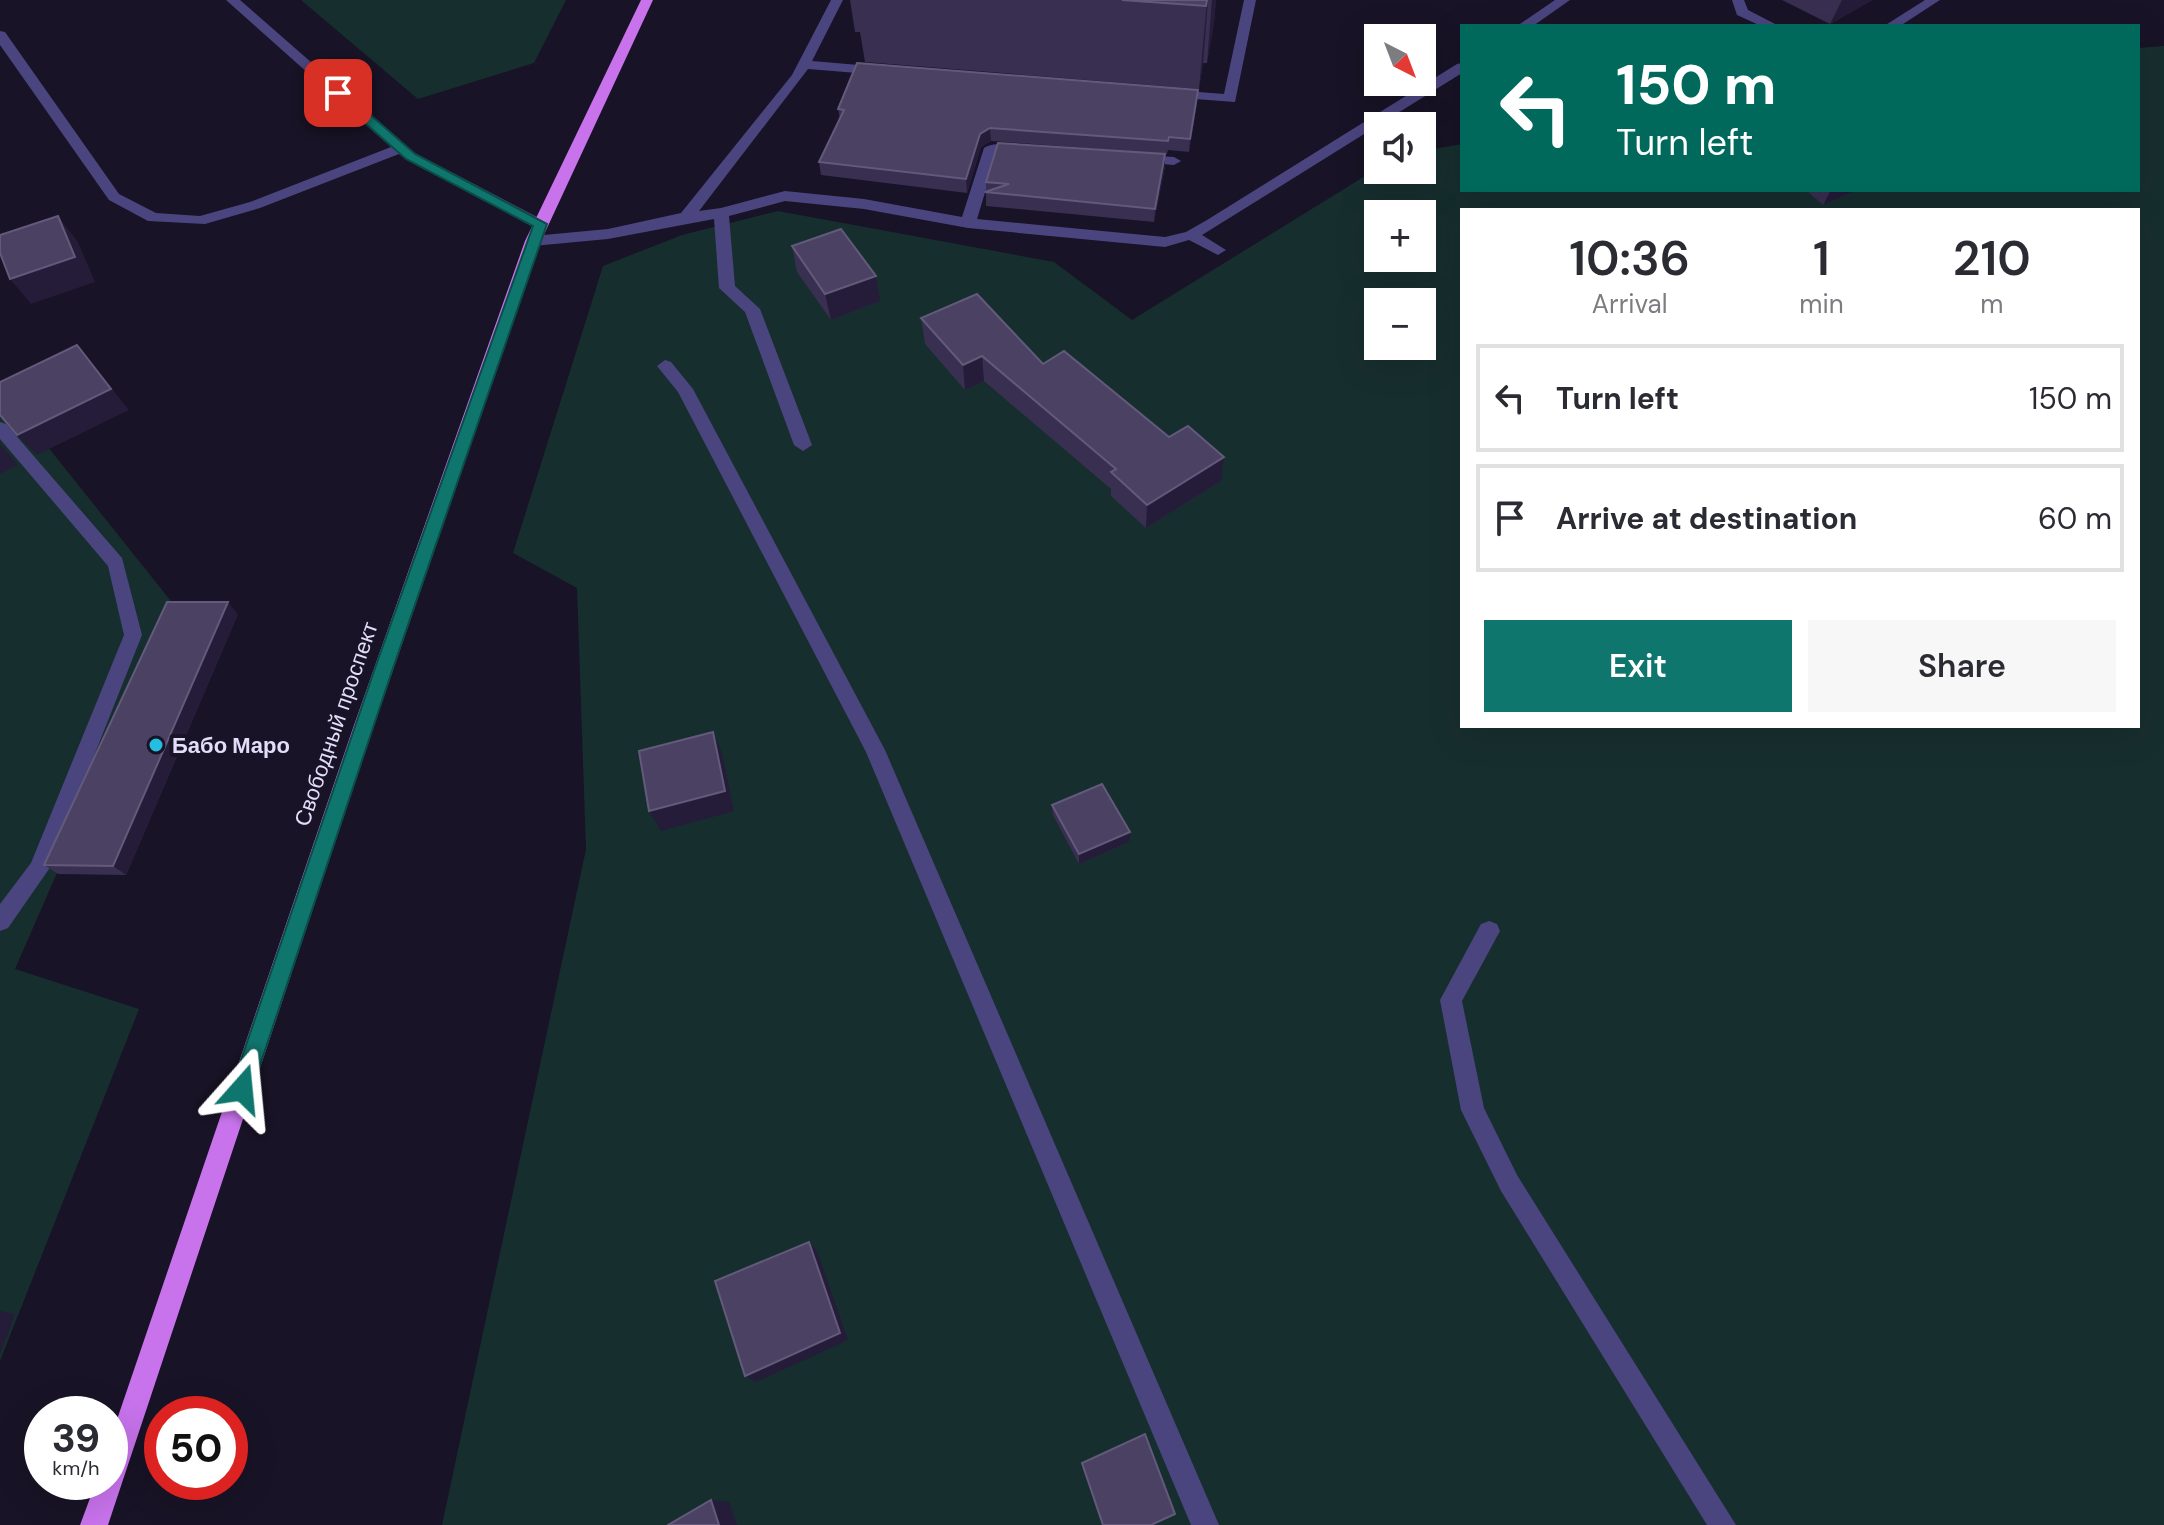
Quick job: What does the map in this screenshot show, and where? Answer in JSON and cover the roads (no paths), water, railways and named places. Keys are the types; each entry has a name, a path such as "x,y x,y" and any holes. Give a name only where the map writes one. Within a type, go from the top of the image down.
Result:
{"main road":[{"name":"Свободный проспект","path":"128,1424 358,743 536,232 647,0"},
{"name":"Свободный проспект","path":"94,1525 102,1500"}],"lane":[{"path":"232,0 410,156 536,232 608,234 686,217 721,213 785,196 864,204 968,223 1165,242 1191,235 1460,68"},
{"path":"686,217 806,65 837,0"},
{"path":"1151,93 1230,99 1250,0"},
{"path":"1527,24 1564,0"},
{"path":"1738,0 1742,12 1768,24"},
{"path":"1894,24 1934,0"},
{"path":"0,35 114,197 153,218 200,221 255,205 401,148"},
{"path":"806,65 900,72"},
{"path":"968,223 991,148 1037,152"},
{"path":"1129,158 1174,161"},
{"path":"721,213 727,288 752,309 803,445"},
{"path":"1191,235 1218,250"},
{"path":"665,366 685,389 875,750 1205,1525"},
{"path":"0,428 116,563 133,635 39,869 0,921"},
{"path":"1489,931 1451,1000 1473,1110 1509,1183 1722,1525"}],"place":[{"name":"Бабо Маро","path":"156,745"}]}
